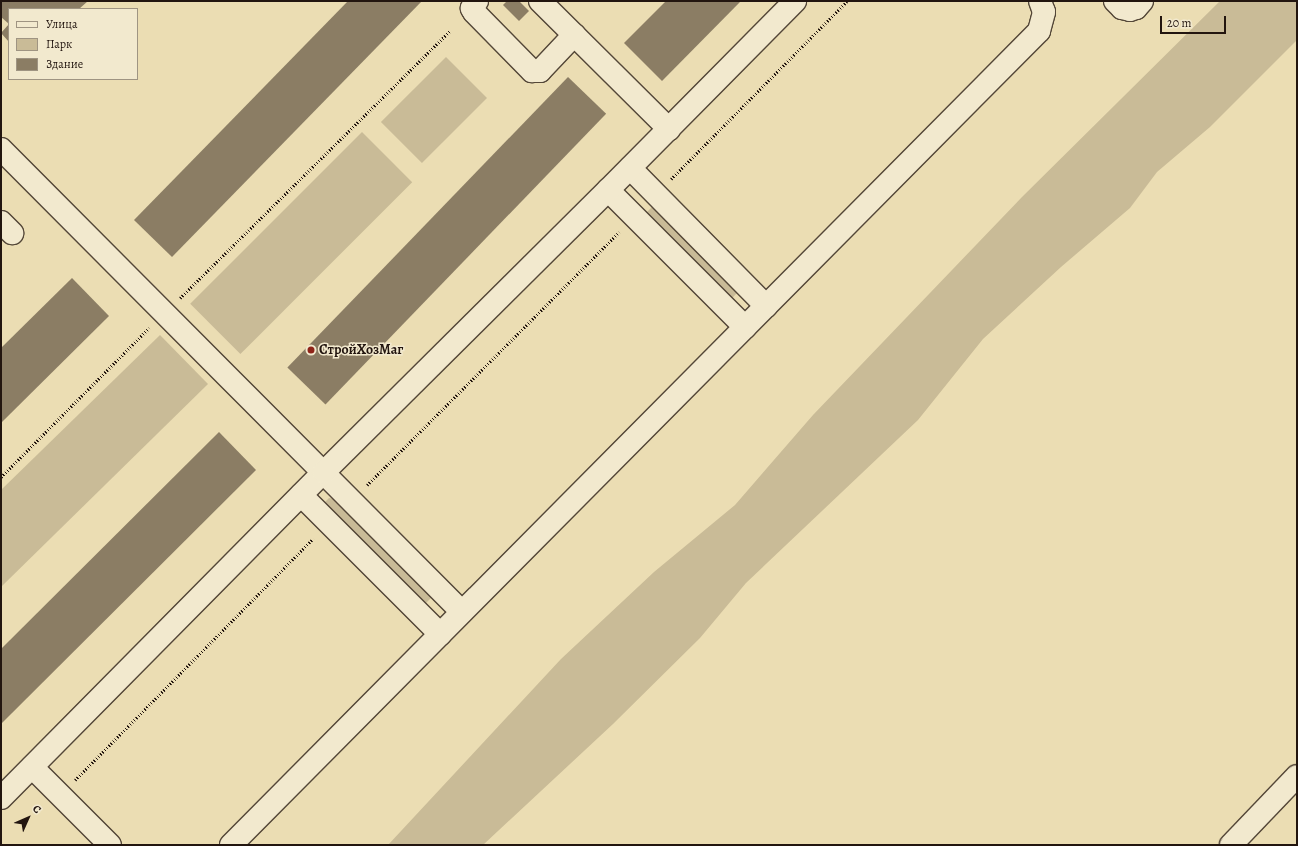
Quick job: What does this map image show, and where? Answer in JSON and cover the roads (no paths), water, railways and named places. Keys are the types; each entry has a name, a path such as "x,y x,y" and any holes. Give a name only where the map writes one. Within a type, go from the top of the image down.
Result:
{"street":[{"path":"477,1 472,8 474,12 532,71 536,73 540,71 574,35"},
{"path":"540,1 669,129"},
{"path":"1,798 301,495 669,129 795,1"},
{"path":"231,845 1039,31 1044,12 1040,1"},
{"path":"1114,1 1122,8 1130,10 1136,8 1142,1"},
{"path":"1,149 462,612"},
{"path":"630,168 766,306"},
{"path":"608,190 745,327"},
{"path":"301,495 440,634"},
{"path":"32,767 110,845"},
{"path":"1231,845 1297,776"}],"place":[{"name":"СтройХозМаг","path":"311,350"}]}
